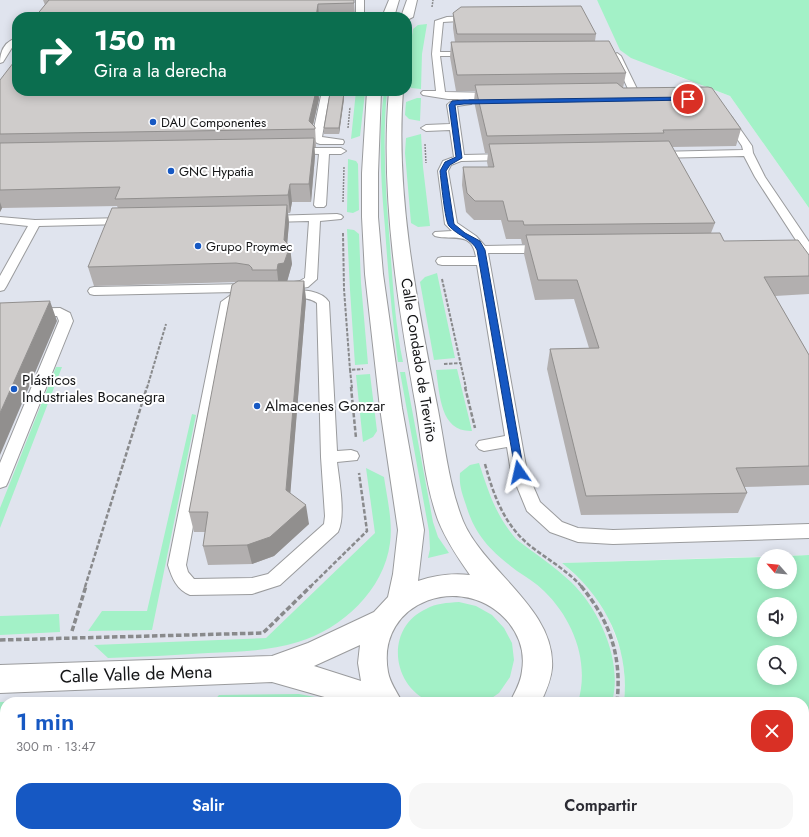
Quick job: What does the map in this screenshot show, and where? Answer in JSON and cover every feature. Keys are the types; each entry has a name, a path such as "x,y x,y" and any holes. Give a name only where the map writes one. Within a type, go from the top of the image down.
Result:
{"street":[{"path":"390,12 394,0"},
{"path":"408,12 412,0"},
{"name":"Calle Condado de Treviño","path":"374,96 370,173 370,217 374,274 390,408 411,530 406,574 391,611 374,641 372,662 377,684 384,697"},
{"name":"Calle Condado de Treviño","path":"396,96 395,171 402,252 418,366 437,468 452,522 465,549 512,607"},
{"name":"Calle Valle de Mena","path":"272,669 317,652 391,611 420,590 444,585 468,586 492,593 512,607"},
{"path":"512,607 527,625 536,646 538,668 530,697"},
{"name":"Calle Valle de Mena","path":"0,679 272,669 330,684 368,697"}],"lane":[{"path":"360,0 360,12"},
{"path":"441,94 436,54 435,21 447,18 479,18"},
{"path":"0,60 12,43"},
{"path":"611,53 616,56 634,91 633,93 625,95 609,97 640,100"},
{"path":"436,54 476,54"},
{"path":"426,94 503,99 454,102 452,105 459,158"},
{"path":"284,152 324,151 341,147 320,141 317,138 325,96"},
{"path":"721,109 746,146 748,154 760,177 807,248"},
{"path":"426,128 455,127"},
{"path":"320,205 324,151"},
{"path":"646,155 748,154"},
{"path":"522,157 459,158 447,163 443,171 451,224 462,234 478,243 482,256 519,472 533,506 556,527 578,535 613,537 809,531"},
{"path":"259,219 337,217"},
{"path":"94,291 267,291 303,294 319,298 323,302 329,457 333,516 332,527 274,580 252,586 190,587 180,576 177,565 227,302 238,295 267,291 304,284 311,280 315,218"},
{"path":"0,220 35,223 139,221"},
{"path":"0,287 35,223"},
{"path":"438,234 462,234"},
{"path":"789,246 807,248"},
{"path":"442,261 552,249"},
{"path":"0,315 60,312 65,316 66,321 0,482"},
{"path":"484,445 513,441"},
{"path":"329,457 351,456"}],"path":[{"path":"348,129 351,103"},
{"path":"343,203 345,163"},
{"path":"343,232 344,289 356,440"},
{"path":"72,631 166,324"},
{"path":"350,370 386,368"},
{"path":"0,640 263,633 367,531 359,470"}],"shaded area":[{"path":"0,0 597,0 603,11 669,73 730,96 809,208 809,555 797,555 797,549 757,549 757,557 562,563 593,593 609,619 623,657 624,697 0,697"}],"green space":[{"path":"597,0 809,0 809,208 730,96 631,58 620,50"},
{"path":"427,24 422,54 421,89 412,88 412,36 413,29 418,25"},
{"path":"355,96 365,96 360,136 351,139"},
{"path":"383,96 387,96 385,169 387,208 398,333 403,362 398,362 382,194 382,108"},
{"path":"421,98 420,121 409,119 405,115 406,102"},
{"path":"421,134 423,167 430,226 418,227 411,223 405,153 406,138"},
{"path":"348,159 356,161 358,164 359,210 353,213 347,212"},
{"path":"347,229 354,230 359,234 361,283 368,364 355,365"},
{"path":"437,273 455,358 434,360 420,282 425,277"},
{"path":"56,367 62,367 0,528 0,508"},
{"path":"457,369 472,431 461,430 453,425 448,419 441,401 436,370"},
{"path":"400,372 405,372 433,522 438,537 449,553 428,558 430,549 429,531"},
{"path":"370,374 377,431 373,437 363,442 356,375"},
{"path":"192,414 196,415 152,630 88,631 102,611 147,611"},
{"path":"479,463 493,503 503,521 516,539 571,582 591,607 600,622 612,654 615,687 613,697 579,697 582,672 580,657 571,628 554,602 541,588 517,571 492,550 474,526 462,493 460,482 460,473 470,465"},
{"path":"366,468 384,477 391,527 390,543 386,560 370,592 345,617 330,628 314,636 287,645 242,651 108,658 94,645 266,638 375,533"},
{"path":"809,555 809,697 624,697 625,682 623,662 611,625 602,607 591,591 562,563 757,557 757,589 797,589 797,556"},
{"path":"459,602 476,606 492,615 504,628 512,643 514,660 510,677 499,693 493,697 422,697 407,683 401,670 398,656 399,642 404,629 413,618 426,609 442,604"},
{"path":"59,614 60,632 0,635 0,616"},
{"path":"299,694 315,697 217,697 219,695"}],"building":[{"path":"49,0 354,0 354,3 318,4 317,12 39,12"},
{"path":"581,6 596,34 457,34 453,13 461,7"},
{"path":"609,41 626,73 457,75 451,42"},
{"name":"DAU Componentes","path":"12,64 12,96 315,96 309,121 315,129 0,134 0,80"},
{"path":"617,83 623,88 712,88 741,129 663,130 664,133 487,136 475,85"},
{"path":"329,96 344,96 339,128 324,128"},
{"name":"GNC Hypatia","path":"314,138 309,184 290,184 288,195 115,199 120,187 0,190 0,143"},
{"path":"669,141 715,223 524,225 523,221 508,221 503,201 475,201 467,193 463,167 494,167 489,144"},
{"path":"287,205 284,240 290,246 284,263 278,264 277,270 252,270 249,265 236,263 88,267 112,208"},
{"path":"720,233 724,241 798,240 809,255 809,276 764,277 809,355 809,466 736,468 747,493 586,496 550,349 599,348 577,280 538,280 526,235"},
{"name":"Almacenes Gonzar","path":"238,281 304,281 286,490 306,505 270,537 247,545 203,546 208,512 189,512 232,285"},
{"path":"50,301 0,413 0,303"}],"place":[{"name":"DAU Componentes","path":"153,122"},
{"name":"GNC Hypatia","path":"171,171"},
{"name":"Grupo Proymec","path":"198,246"},
{"name":"Plásticos Industriales Bocanegra","path":"14,389"},
{"name":"Almacenes Gonzar","path":"257,406"}],"route":[{"path":"519,472 481,250 478,243 462,234 451,224 443,171 447,163 459,158 452,105 454,102 688,99"}]}
